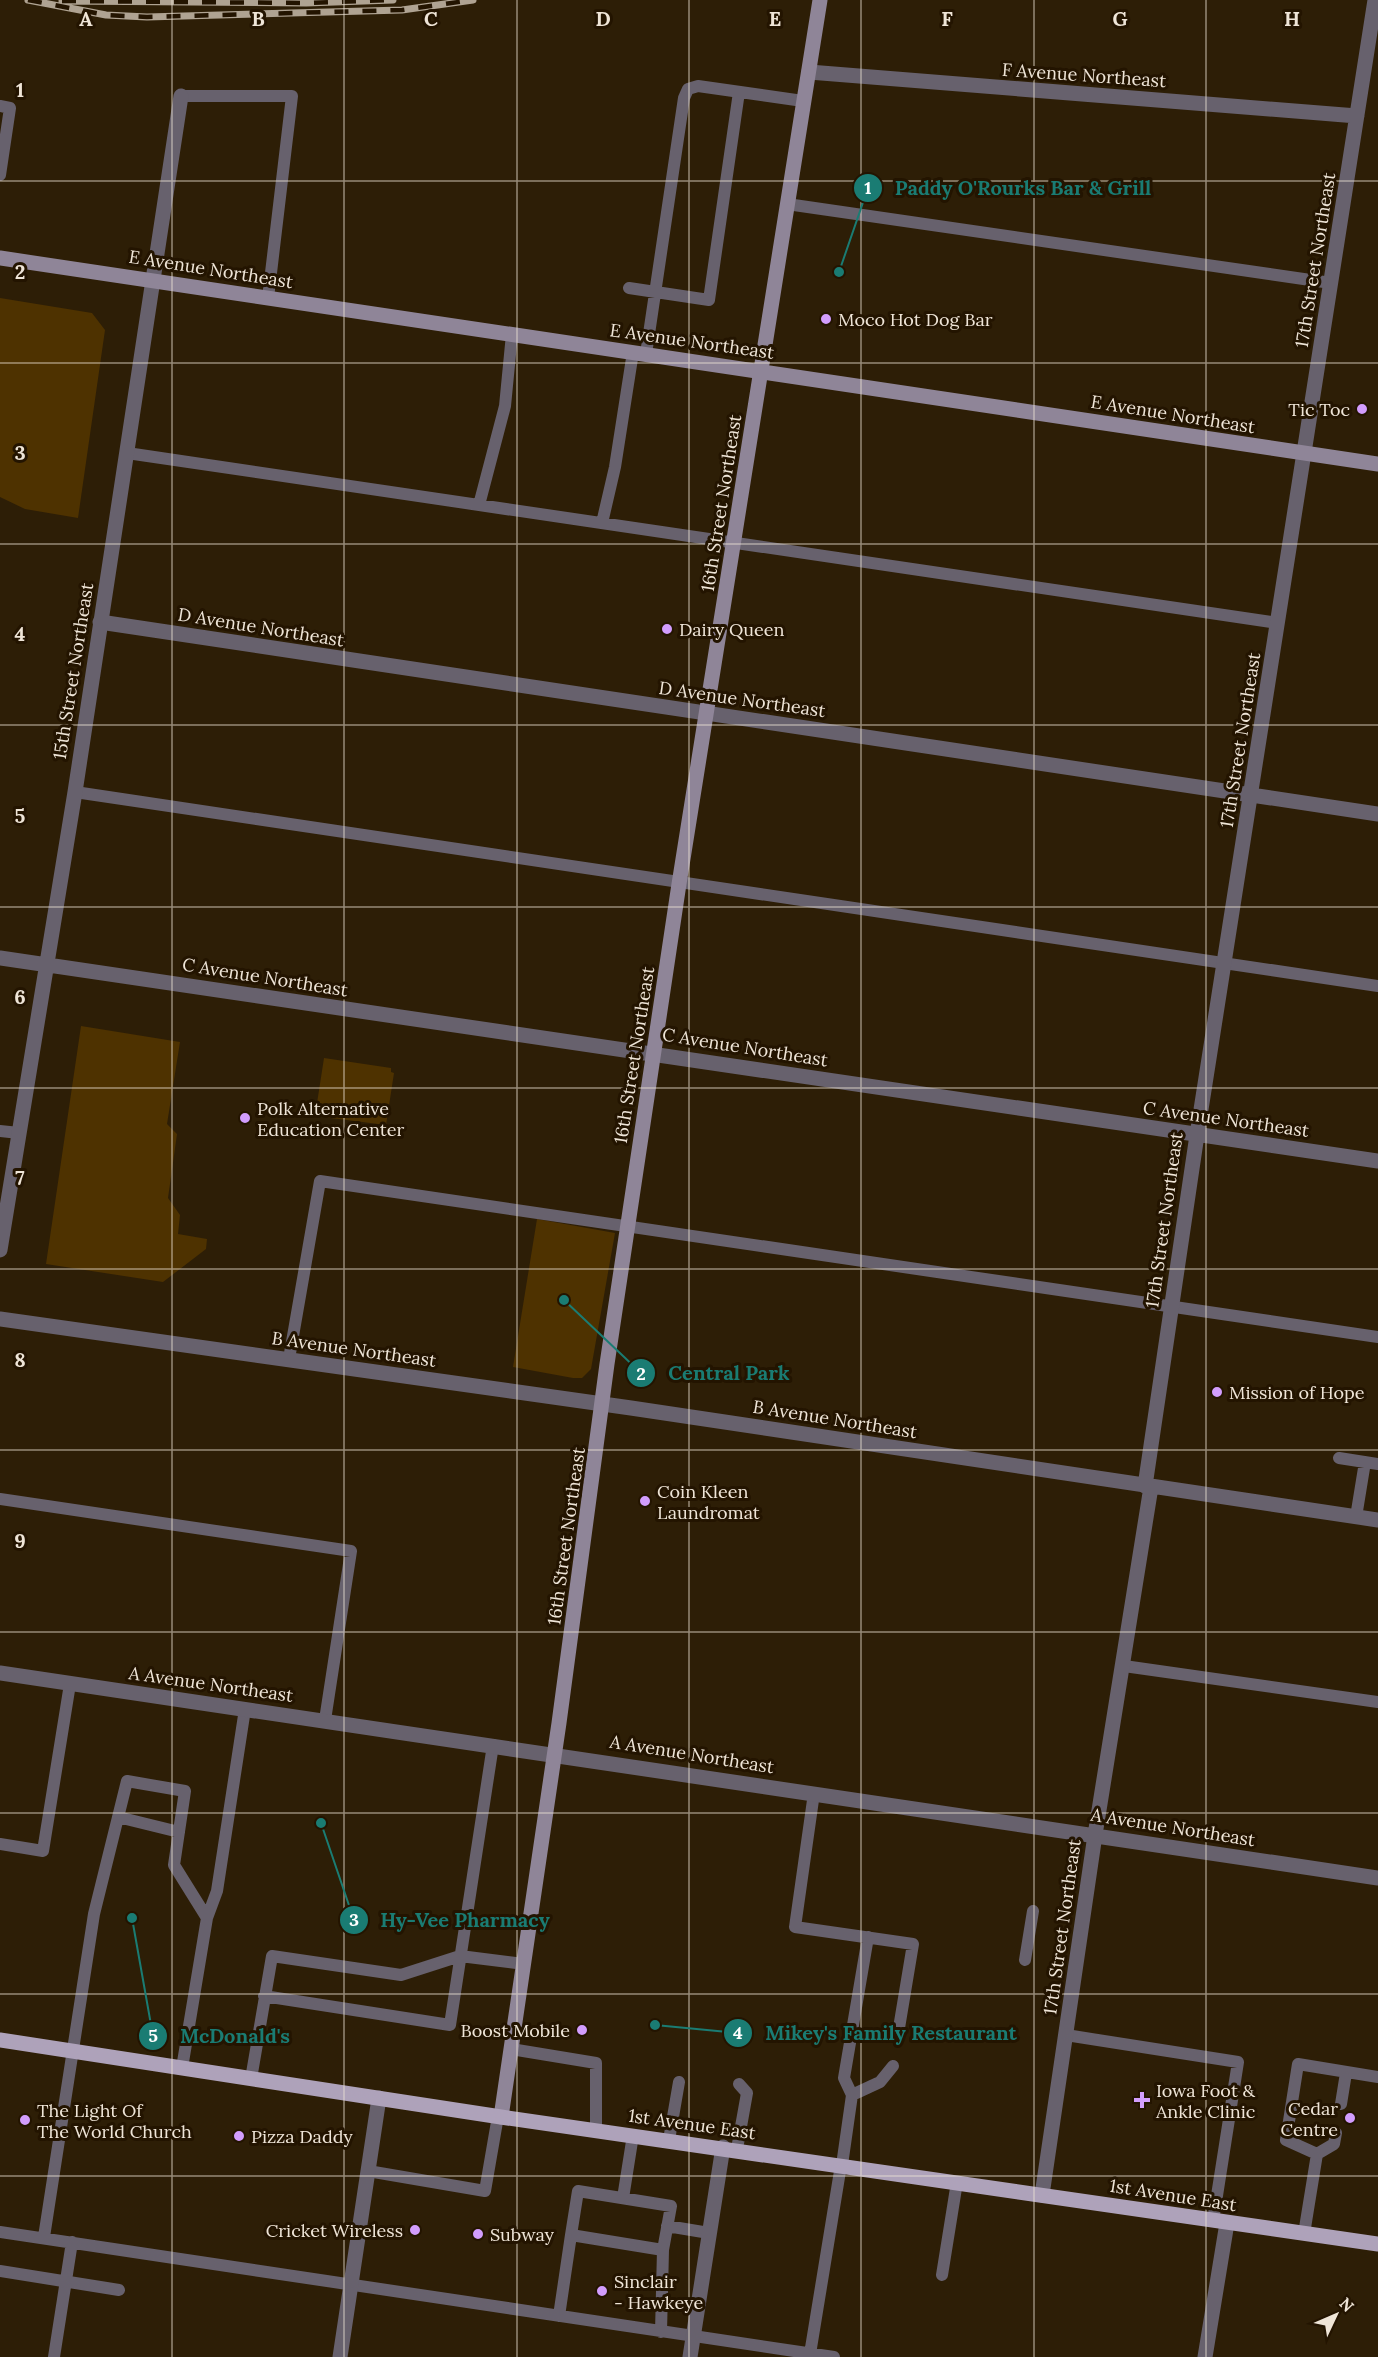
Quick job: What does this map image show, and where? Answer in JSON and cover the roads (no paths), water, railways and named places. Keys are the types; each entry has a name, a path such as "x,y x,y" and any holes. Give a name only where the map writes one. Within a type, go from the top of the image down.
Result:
{"main road":[{"name":"1st Avenue East","path":"0,2040 500,2117 730,2148 1378,2244"}],"street":[{"name":"16th Street Northeast","path":"500,2117 555,1754 628,1224 679,884 820,0"},
{"name":"17th Street Northeast","path":"1042,2195 1095,1835 1124,1666 1197,1135 1375,0"},
{"name":"F Avenue Northeast","path":"808,72 1357,116"},
{"name":"15th Street Northeast","path":"0,1250 75,792 182,96"},
{"name":"E Avenue Northeast","path":"0,258 1378,464"},
{"name":"D Avenue Northeast","path":"100,622 1378,814"},
{"name":"C Avenue Northeast","path":"0,958 1378,1161"},
{"name":"B Avenue Northeast","path":"0,1318 604,1404 1378,1520"},
{"name":"A Avenue Northeast","path":"0,1673 814,1792 1378,1878"},
{"path":"340,2357 379,2098"},
{"path":"690,2357 709,2233 730,2148"},
{"path":"1205,2357 1220,2222"}],"lane":[{"path":"602,523 639,353 655,292 684,98 688,89 698,86 803,101"},
{"path":"629,288 709,300 739,92"},
{"path":"182,96 292,96 268,298"},
{"path":"0,106 10,108 0,175"},
{"path":"788,204 1331,283"},
{"path":"479,505 505,406 512,334"},
{"path":"127,453 1278,623"},
{"path":"75,792 679,884 1378,986"},
{"path":"0,1131 19,1133"},
{"path":"289,1359 320,1181 628,1224 1378,1337"},
{"path":"1339,1458 1378,1464"},
{"path":"1356,1516 1365,1461"},
{"path":"0,1499 351,1551 325,1720"},
{"path":"1124,1666 1378,1702"},
{"path":"0,1844 43,1851 70,1684"},
{"path":"182,2068 207,1918 217,1892 245,1709"},
{"path":"264,1996 450,2025 493,1745"},
{"path":"44,2237 94,1914 127,1781 185,1791 174,1865 207,1918"},
{"path":"814,1792 795,1927 913,1944 898,2034"},
{"path":"118,1817 179,1832"},
{"path":"1025,1960 1033,1911"},
{"path":"810,2354 852,2095 844,2078 868,1937"},
{"path":"251,2079 272,1956 401,1975 460,1956 524,1964"},
{"path":"1066,2035 1238,2062 1220,2222"},
{"path":"511,2049 596,2063 596,2130"},
{"path":"1317,2154 1286,2140 1298,2064 1378,2077"},
{"path":"852,2095 880,2082 893,2066"},
{"path":"1341,2104 1346,2073"},
{"path":"669,2140 679,2082"},
{"path":"730,2148 747,2093 739,2084"},
{"path":"368,2171 485,2191 500,2117"},
{"path":"1317,2154 1334,2144 1336,2133"},
{"path":"623,2198 633,2135"},
{"path":"1304,2234 1317,2154"},
{"path":"942,2275 957,2182"},
{"path":"559,2316 578,2191 623,2198 670,2206 663,2250 661,2332"},
{"path":"667,2226 709,2233"},
{"path":"0,2232 72,2242 183,2265 351,2284 834,2357"},
{"path":"571,2235 663,2250"},
{"path":"54,2357 72,2242"},
{"path":"0,2271 119,2290"}],"railway":[{"path":"28,0 106,15 147,17 402,10 473,0"},
{"path":"62,1 306,3 393,0"}],"place":[{"name":"Paddy O'Rourks Bar & Grill","path":"839,272"},
{"name":"Moco Hot Dog Bar","path":"826,319"},
{"name":"Tic Toc","path":"1362,409"},
{"name":"Dairy Queen","path":"667,629"},
{"name":"Polk Alternative Education Center","path":"245,1118"},
{"name":"Central Park","path":"564,1300"},
{"name":"Mission of Hope","path":"1217,1392"},
{"name":"Coin Kleen Laundromat","path":"645,1501"},
{"name":"Hy-Vee Pharmacy","path":"321,1823"},
{"name":"McDonald's","path":"132,1918"},
{"name":"Mikey's Family Restaurant","path":"655,2025"},
{"name":"Boost Mobile","path":"582,2030"},
{"name":"Iowa Foot & Ankle Clinic","path":"1142,2100"},
{"name":"Cedar Centre","path":"1350,2118"},
{"name":"The Light Of The World Church","path":"25,2120"},
{"name":"Pizza Daddy","path":"239,2136"},
{"name":"Cricket Wireless","path":"415,2230"},
{"name":"Subway","path":"478,2234"},
{"name":"Sinclair - Hawkeye","path":"602,2291"}]}
